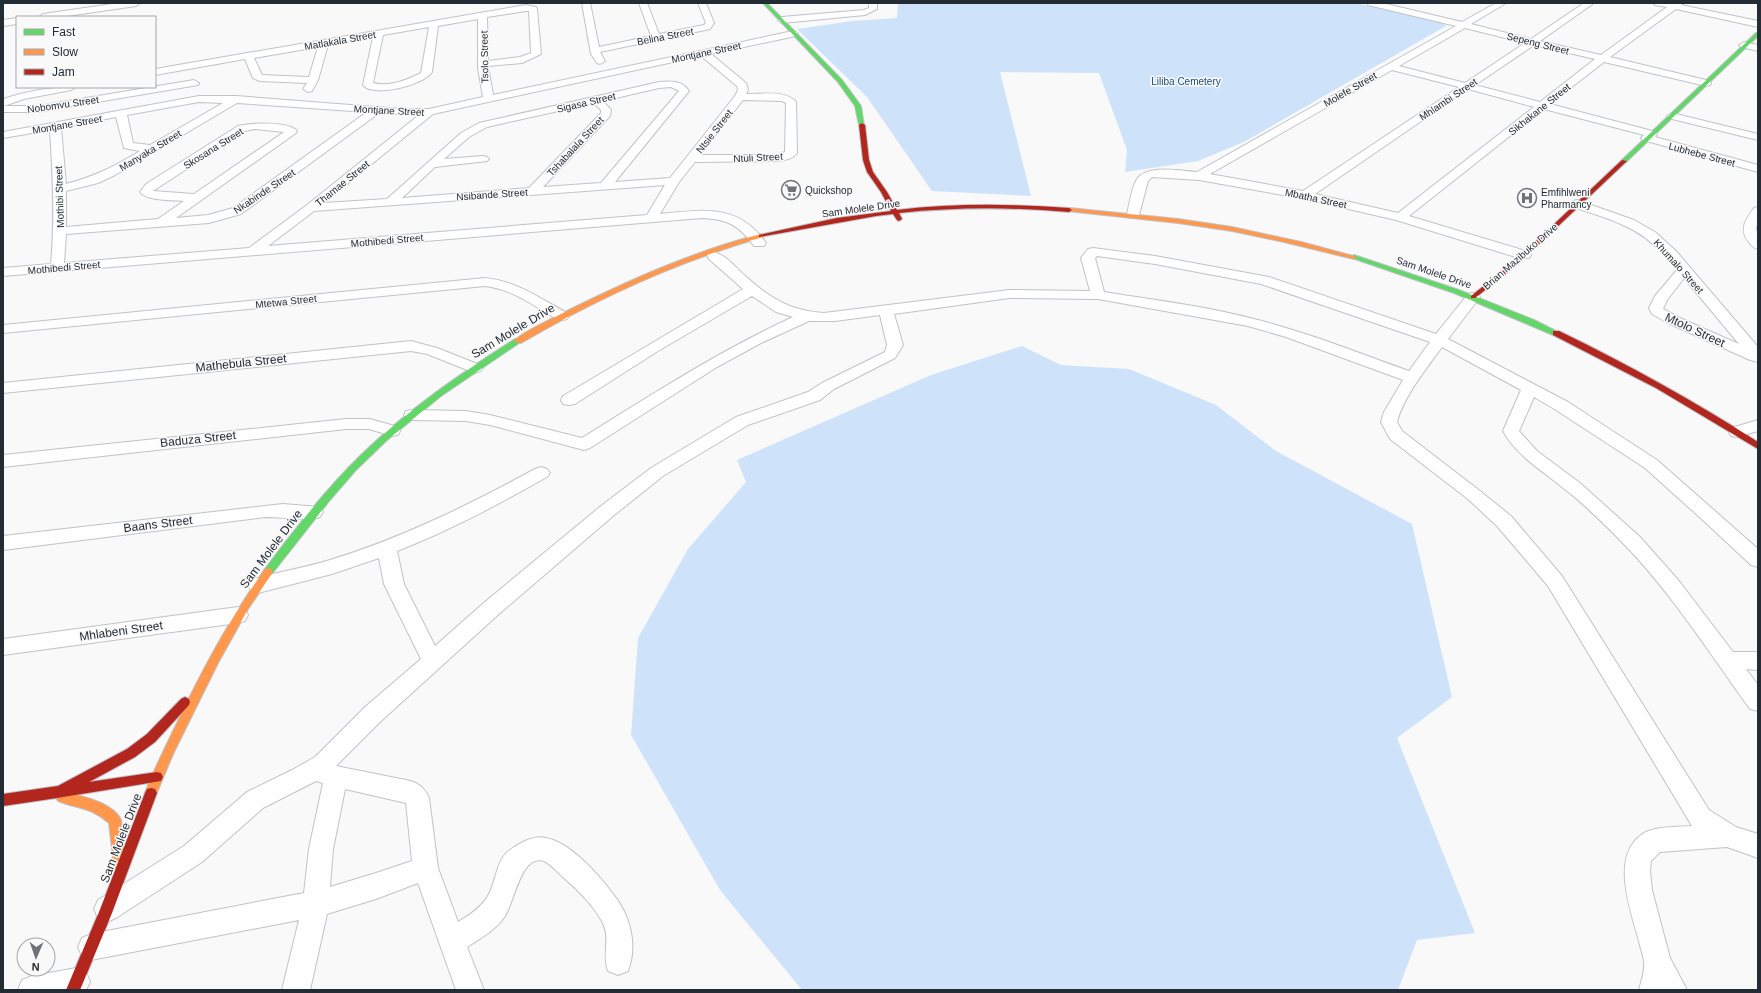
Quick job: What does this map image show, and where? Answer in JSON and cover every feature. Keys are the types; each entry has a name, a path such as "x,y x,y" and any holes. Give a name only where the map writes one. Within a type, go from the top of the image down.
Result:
{"street":[{"path":"50,16 136,3"},
{"path":"586,3 598,58 612,73"},
{"path":"643,3 656,38"},
{"name":"Belina Street","path":"596,50 710,26 702,3"},
{"path":"765,3 782,20 793,34 840,81 858,106 861,116 866,160 870,172 885,194 897,216"},
{"path":"782,20 865,12 873,9 873,3"},
{"name":"Sepeng Street","path":"1371,3 1706,83"},
{"path":"1399,10 1412,3"},
{"name":"Molefe Street","path":"1199,176 1502,3"},
{"name":"Mhlambi Street","path":"1305,195 1590,3"},
{"path":"1658,3 1677,5 1758,24"},
{"name":"Sikhakane Street","path":"1400,218 1603,58 1677,5"},
{"path":"483,64 522,60 536,54 533,9 529,6"},
{"name":"Matlakala Street","path":"156,72 434,24 529,6"},
{"name":"Tsolo Street","path":"482,15 482,74 489,99"},
{"path":"3,23 16,21"},
{"path":"379,33 371,65 368,85 375,87 404,83 425,75 427,72 434,24"},
{"name":"Montjane Street","path":"3,135 199,99 236,99 402,112 429,112 793,34"},
{"name":"Brian Mazibuko Drive","path":"1727,835 1717,831 1700,818 1555,581 1504,521 1474,495 1396,435 1389,422 1390,415 1413,378 1439,340 1472,297 1524,255 1672,116 1744,45 1758,34"},
{"path":"291,103 309,88 324,43"},
{"path":"1744,45 1758,48"},
{"name":"Ntsie Street","path":"651,218 674,182 740,97 743,90 742,85 703,53"},
{"path":"250,56 256,76 260,78 279,80 312,80"},
{"path":"189,66 199,99"},
{"name":"Lubhebe Street","path":"1390,66 1650,136 1758,169"},
{"name":"Nobomvu Street","path":"3,109 38,109 194,83"},
{"name":"Sigasa Street","path":"391,202 466,135 483,125 666,84 678,85 683,88 684,91 604,186"},
{"path":"3,103 22,96 66,88"},
{"name":"Ntuli Street","path":"692,159 776,158 784,157 791,153 791,102 781,98 740,97"},
{"name":"Manyaka Street","path":"60,189 103,177 236,99"},
{"name":"Tshabalala Street","path":"533,191 606,114 606,110 597,100"},
{"name":"Nkabinde Street","path":"60,231 209,219 237,211 377,110"},
{"name":"Thamae Street","path":"252,252 311,208 429,112"},
{"path":"121,114 128,146 152,149"},
{"path":"1672,116 1758,137"},
{"name":"Mothibi Street","path":"55,126 60,189 60,231 57,267"},
{"name":"Skosana Street","path":"162,222 292,131 288,129 255,126 242,128 150,187 146,192 160,196 195,198"},
{"path":"433,164 483,159"},
{"name":"Mbatha Street","path":"1133,214 1142,180 1149,174 1158,173 1199,176 1305,195 1400,218 1524,255"},
{"name":"Nsibande Street","path":"311,208 674,182"},
{"path":"885,194 916,206 945,209"},
{"path":"845,220 874,209 885,194"},
{"name":"Khumalo Street","path":"1578,204 1643,230 1660,243 1758,358"},
{"name":"Sam Molele Drive","path":"661,271 714,256 757,240 945,209 1032,207 1133,214 1224,227 1290,240 1382,266 1472,297 1556,333 1607,358 1664,388 1758,446"},
{"name":"Sam Molele Drive","path":"74,986 107,909 157,777 201,684 238,615 258,584 314,512 339,483 392,431 412,415 475,368 525,336 614,290 699,255 845,220 897,216 1071,210"},
{"path":"1758,211 1749,229 1749,234 1758,245"},
{"name":"Mothibedi Street","path":"3,272 702,214 725,216 744,225 757,240"},
{"path":"1098,295 1088,258 1093,252 1155,260 1264,280 1399,325 1439,340 1530,388 1606,434 1651,464 1712,517 1758,560"},
{"path":"714,256 731,268 752,290 766,301 778,308 806,317 822,318 886,311 1009,294 1098,295 1250,322 1291,334 1413,378"},
{"name":"Mtolo Street","path":"1684,270 1660,299 1656,308 1658,311 1675,321 1758,358"},
{"name":"Mtetwa Street","path":"3,329 485,282 501,284 514,289 562,316"},
{"path":"569,400 634,359 752,290"},
{"path":"296,990 316,904 325,774 332,756 373,714 493,607 607,511 657,472 742,421 814,396 828,386 890,355 895,345 886,311"},
{"path":"412,415 466,416 490,420 584,444 712,364 756,340 806,317"},
{"name":"Mathebula Street","path":"3,388 411,346 432,351 475,368"},
{"path":"1530,388 1511,431 1514,437 1528,452 1574,487 1641,549 1678,595 1758,702"},
{"name":"Baduza Street","path":"3,461 346,424 370,424 392,431"},
{"path":"1737,432 1758,425"},
{"path":"258,584 294,577 344,564 476,508 541,473"},
{"name":"Baans Street","path":"3,543 265,511 283,510 314,512"},
{"path":"387,547 394,584 433,662"},
{"name":"Mhlabeni Street","path":"3,647 238,615"},
{"path":"1727,660 1758,662"},
{"path":"57,793 131,753 151,738 169,721 201,684"},
{"path":"107,909 193,854 255,800 325,774 397,788 411,792 417,798 425,868 470,990"},
{"path":"3,800 157,777"},
{"path":"44,794 89,802 104,810 115,820 120,873"},
{"path":"1673,990 1658,963 1639,890 1637,871 1639,856 1654,841 1727,835 1758,846"},
{"path":"452,941 487,918 494,910 500,901 509,871 514,862 524,853 536,849 549,850 586,881 614,916 619,934 618,961"},
{"path":"91,947 316,904 376,886 425,868"},
{"path":"1653,990 1658,963"},
{"path":"32,990 74,986"}],"green space":[{"name":"Liliba Cemetery","path":"898,3 1356,3 1442,23 1446,26 1244,142 1198,161 1125,172 1127,150 1099,73 1000,72 1031,196 932,191 867,97 797,29 852,21 897,18"},
{"path":"1022,346 1061,365 1129,369 1216,405 1276,451 1412,524 1452,697 1397,738 1475,933 1417,940 1398,990 802,990 720,890 631,735 638,638 688,549 746,482 737,460 931,375"}],"traffic: fast":[{"path":"765,3 840,81 858,106 862,125"},
{"path":"1624,161 1758,34"},
{"path":"1354,257 1406,274 1507,311 1556,333"},
{"path":"268,572 326,498 365,456 438,394 518,341"}],"traffic: slow":[{"path":"1069,210 1196,223 1249,232 1354,257"},
{"path":"518,341 568,314 637,282 707,253 761,236"},
{"path":"151,793 195,696 214,660 245,606 268,572"},
{"path":"62,797 77,800 97,807 115,820 120,866"}],"traffic: jam":[{"path":"862,125 866,160 870,172 884,192 899,219"},
{"path":"1473,297 1516,263 1624,161"},
{"path":"761,236 837,220 914,210 992,206 1069,210"},
{"path":"1556,333 1659,386 1758,446"},
{"path":"57,793 131,753 151,738 185,702"},
{"path":"3,800 157,777"},
{"path":"73,990 105,913 151,793"}],"place":[{"name":"Quickshop","path":"791,190"},
{"name":"Emfihlweni Pharmancy","path":"1527,198"}]}
